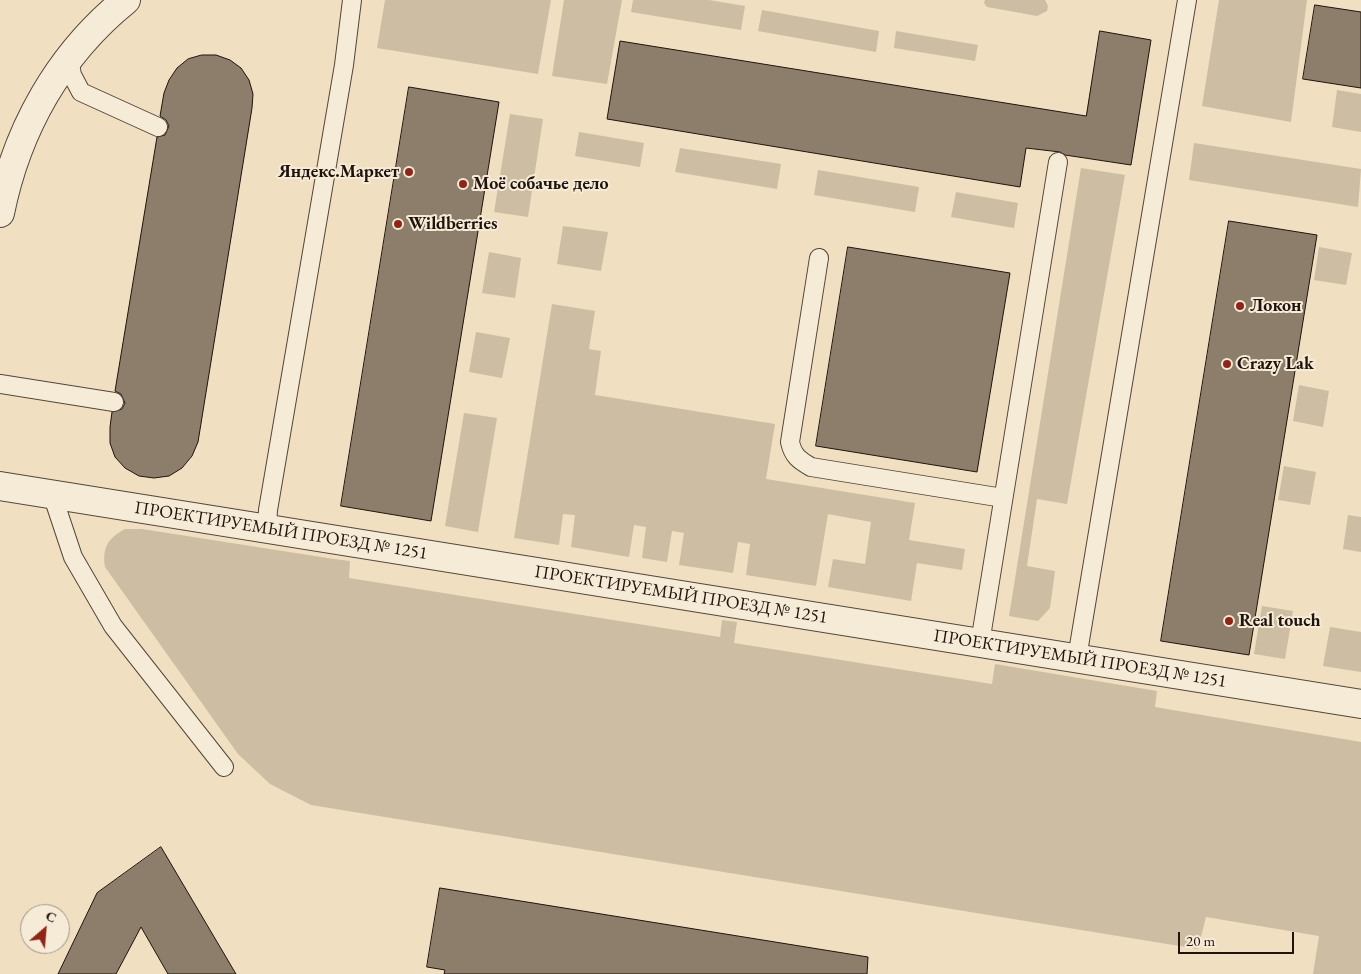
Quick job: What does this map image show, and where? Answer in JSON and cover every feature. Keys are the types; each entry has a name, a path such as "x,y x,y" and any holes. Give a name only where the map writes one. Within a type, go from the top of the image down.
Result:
{"street":[{"path":"0,213 22,140 40,101 58,71 101,20 126,0"},
{"name":"ПРОЕКТИРУЕМЫЙ ПРОЕЗД № 1251","path":"0,486 1361,704"}],"lane":[{"path":"267,529 268,510 344,65 352,0"},
{"path":"1077,658 1187,0"},
{"path":"69,59 72,75 81,92 158,127"},
{"path":"980,643 1058,162"},
{"path":"819,258 790,442 792,452 798,460 811,467 1003,498"},
{"path":"0,384 114,402"},
{"path":"52,494 73,557 113,626 224,767"}],"shaded area":[{"path":"385,0 551,0 538,74 377,48"},
{"path":"564,0 622,0 607,84 552,76"},
{"path":"633,0 709,0 745,6 741,30 631,12"},
{"path":"985,0 1045,0 1048,6 1047,11 1037,16 987,7 984,3"},
{"path":"1219,0 1307,0 1291,122 1202,106"},
{"path":"762,10 879,31 876,52 758,31"},
{"path":"896,31 978,45 975,61 894,48"},
{"path":"1337,90 1361,94 1361,132 1332,127"},
{"path":"510,114 543,119 528,217 494,212"},
{"path":"579,132 644,143 640,167 575,156"},
{"path":"1194,143 1361,169 1358,207 1189,180"},
{"path":"680,148 781,164 777,189 675,172"},
{"path":"1081,168 1125,175 1067,504 1037,499 1027,566 1055,571 1050,608 1038,621 1009,616"},
{"path":"818,170 919,187 915,212 814,195"},
{"path":"956,192 1018,203 1014,228 951,217"},
{"path":"563,226 608,232 601,271 557,264"},
{"path":"1319,247 1352,253 1346,285 1314,280"},
{"path":"489,252 521,258 515,298 482,293"},
{"path":"552,304 595,311 589,349 601,351 595,395 775,424 766,479 915,503 909,540 965,549 962,570 917,563 911,601 828,587 833,559 865,564 871,522 828,514 816,586 746,575 750,544 738,542 733,573 679,565 684,533 672,531 667,562 642,558 646,527 634,525 629,557 571,547 575,515 563,514 559,545 514,538"},
{"path":"476,332 510,338 502,378 469,372"},
{"path":"1299,385 1329,391 1323,427 1293,421"},
{"path":"464,413 497,418 478,532 445,526"},
{"path":"1284,466 1316,472 1310,505 1278,500"},
{"path":"1348,515 1361,517 1361,552 1343,549"},
{"path":"125,529 142,529 350,561 349,578 720,637 722,620 737,622 734,643 992,684 995,664 1157,691 1155,707 1361,742 1361,974 1313,974 1319,936 1206,917 1198,949 311,805 270,784 238,754 105,567 104,554 110,540"},
{"path":"1262,606 1293,611 1285,659 1254,654"},
{"path":"1330,627 1361,632 1361,672 1323,666"}],"building":[{"path":"1315,5 1361,12 1361,88 1303,79"},
{"path":"1100,31 1151,40 1131,165 1026,148 1020,187 607,119 620,41 1086,116"},
{"path":"202,55 216,55 230,60 241,68 249,80 253,94 252,108 198,442 192,456 182,468 169,476 154,478 139,476 125,468 115,457 110,443 110,427 112,412 122,409 125,403 121,394 115,391 157,137 165,135 169,126 166,120 160,116 164,93 169,80 177,68 188,59"},
{"path":"409,87 499,102 431,521 341,506"},
{"path":"1229,221 1317,235 1249,655 1161,641"},
{"path":"848,247 1010,273 977,472 816,446"},
{"path":"161,847 236,974 168,974 141,927 116,974 58,974 68,954 70,954 70,949 97,893"},
{"path":"440,888 868,957 867,974 444,974 445,970 427,967"}],"place":[{"name":"Яндекс.Маркет","path":"409,172"},
{"name":"Моё собачье дело","path":"463,184"},
{"name":"Wildberries","path":"398,224"},
{"name":"Локон","path":"1240,306"},
{"name":"Crazy Lak","path":"1227,364"},
{"name":"Real touch","path":"1229,621"}]}
